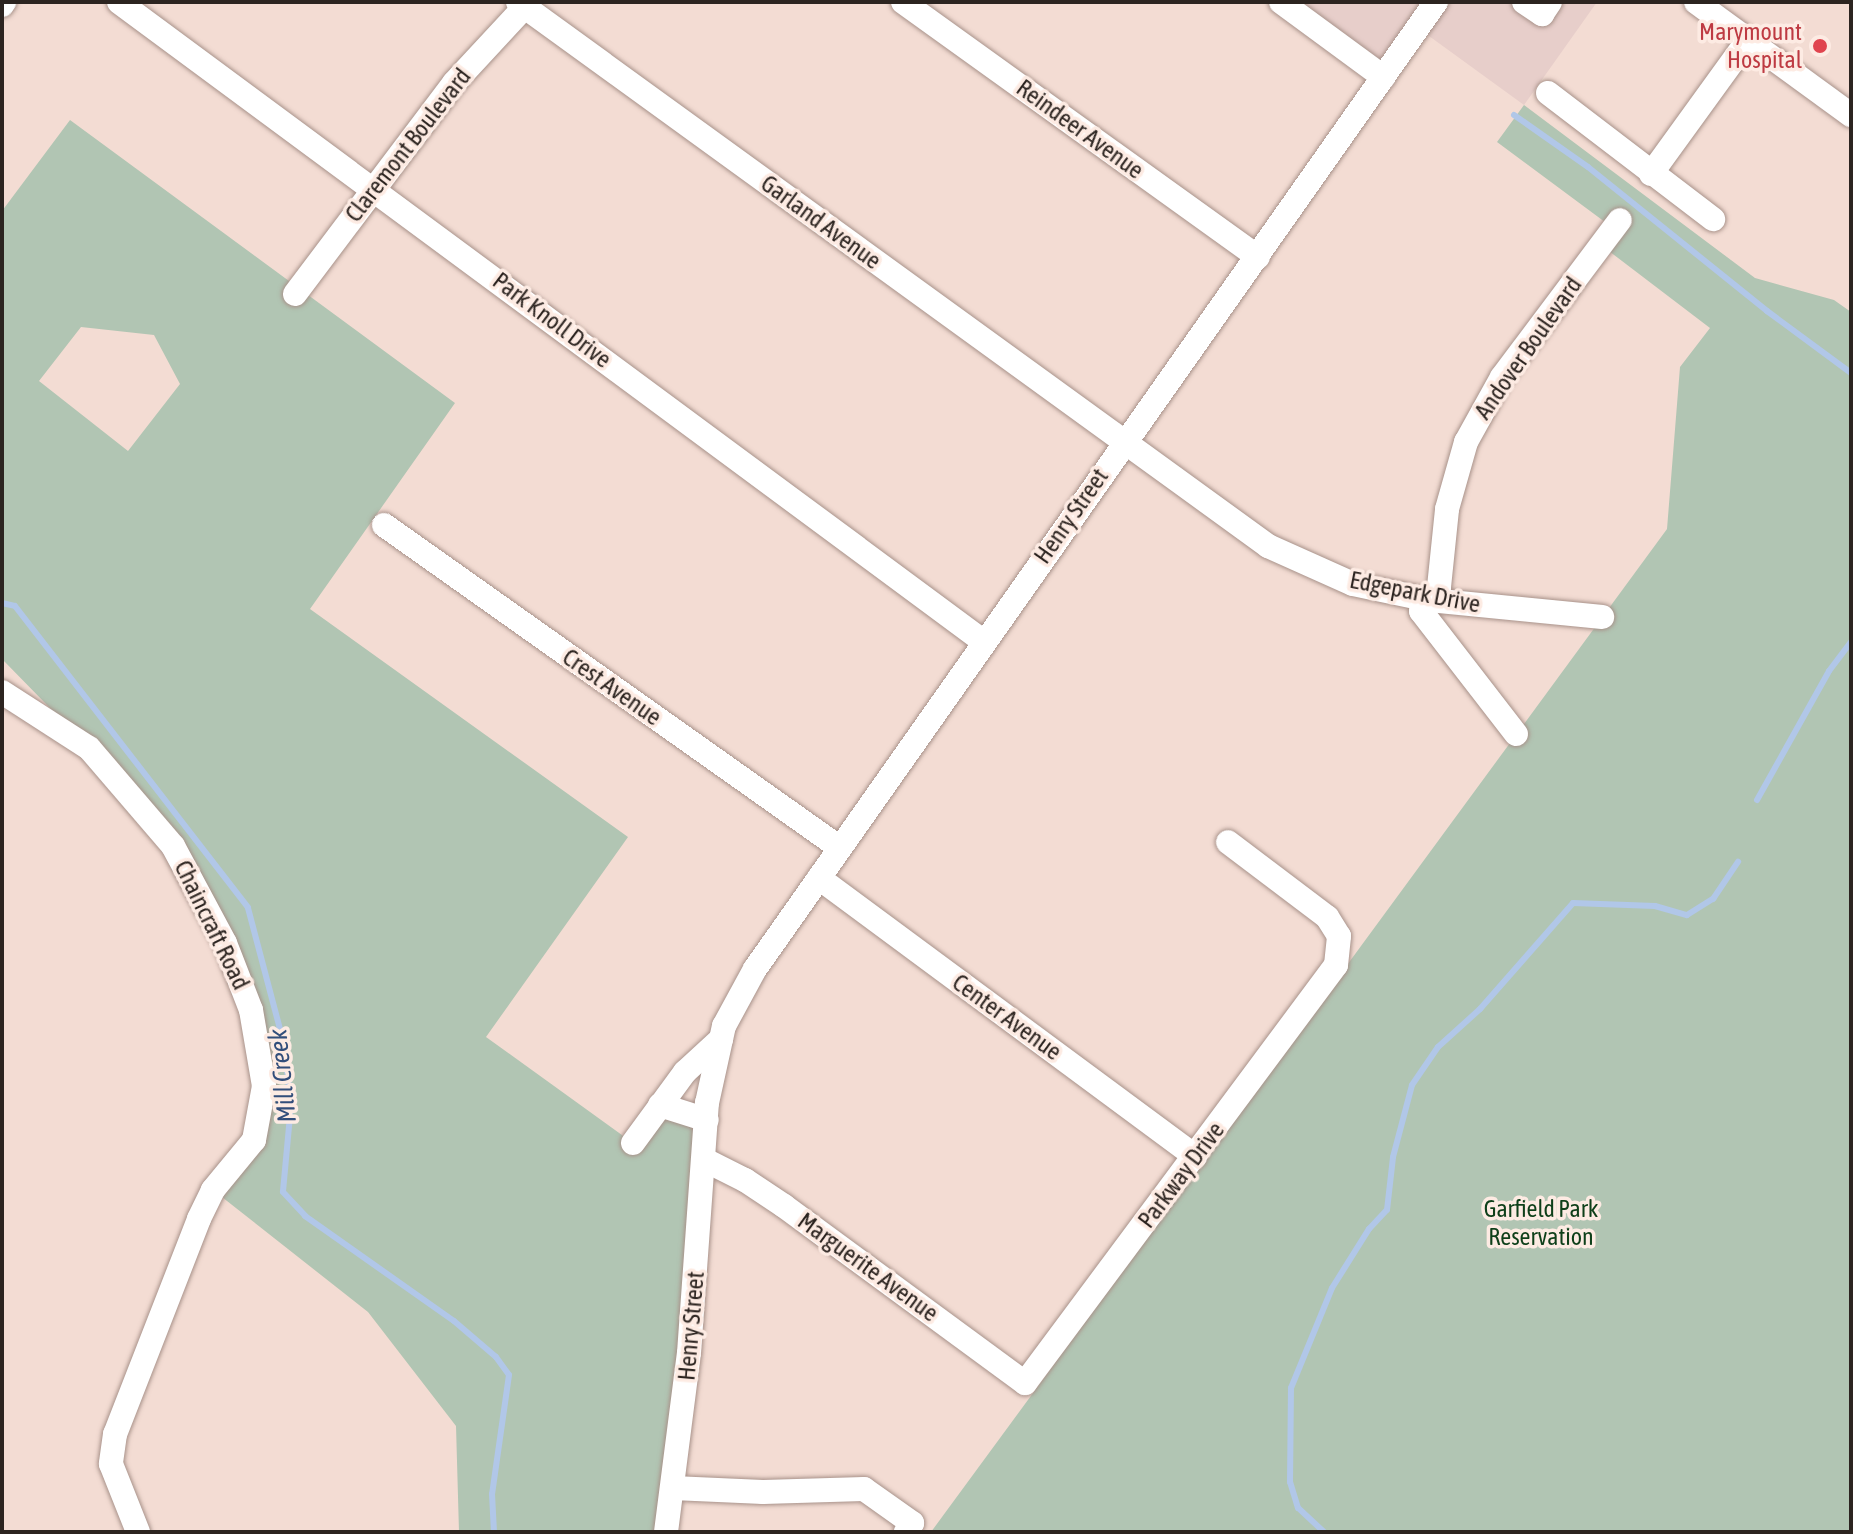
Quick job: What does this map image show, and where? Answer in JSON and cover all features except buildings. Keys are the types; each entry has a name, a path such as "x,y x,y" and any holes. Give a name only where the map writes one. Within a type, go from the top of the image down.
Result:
{"street":[{"name":"Park Knoll Drive","path":"119,2 374,187 983,641"},
{"name":"Reindeer Avenue","path":"903,2 1258,257"},
{"path":"1281,2 1383,77"},
{"name":"Henry Street","path":"666,1532 689,1353 707,1120 724,1026 755,969 983,641 1436,2"},
{"path":"1524,2 1542,14 1550,2"},
{"path":"1696,2 1851,115"},
{"name":"Claremont Boulevard","path":"295,294 454,83 524,4"},
{"name":"Garland Avenue","path":"524,4 1124,441"},
{"path":"1651,174 1748,40"},
{"path":"1548,93 1713,219"},
{"name":"Andover Boulevard","path":"1429,600 1439,587 1447,509 1466,442 1502,377 1620,220"},
{"name":"Edgepark Drive","path":"1124,441 1268,546 1353,584 1429,600 1602,617"},
{"name":"Crest Avenue","path":"384,525 840,848"},
{"path":"1429,600 1421,611 1516,734"},
{"name":"Chaincraft Road","path":"2,692 89,748 173,846 225,943 254,1025 264,1086 254,1140 213,1190 199,1219 115,1434 111,1464 138,1532"},
{"name":"Parkway Drive","path":"1025,1383 1336,965 1339,936 1327,917 1228,842"},
{"name":"Center Avenue","path":"819,878 1195,1156"},
{"name":"Henry Street","path":"633,1143 685,1072 721,1039"},
{"path":"660,1105 707,1120"},
{"name":"Marguerite Avenue","path":"705,1160 745,1180 784,1206 1025,1383"},
{"path":"673,1488 763,1492 864,1489 912,1523 906,1532"}],"shaded area":[{"path":"1301,2 1597,2 1524,105 1418,28 1383,77"}],"green space":[{"name":"Garfield Park Reservation","path":"1524,105 1755,278 1834,300 1851,312 1851,1532 931,1532 1667,529 1680,367 1710,328 1601,245 1613,228 1497,142"},
{"path":"70,120 455,403 310,609 628,837 486,1037 633,1143 660,1105 707,1120 666,1532 459,1532 456,1426 368,1312 213,1190 254,1140 251,1010 173,846 89,748 2,659 2,211","holes":["81,327 154,335 180,384 128,451 39,381"]}],"waterway":[{"path":"1514,115 1588,167 1767,311 1851,373"},
{"name":"Mill Creek","path":"2,603 15,606 248,908 284,1044 291,1105 283,1192 305,1216 454,1321 496,1357 509,1375 492,1494 494,1532"},
{"path":"1757,800 1829,671 1851,642"},
{"path":"1324,1532 1298,1508 1290,1482 1291,1388 1332,1288 1369,1229 1387,1210 1393,1157 1412,1085 1438,1047 1480,1009 1573,903 1655,906 1687,915 1713,899 1738,862"}],"place":[{"name":"Marymount Hospital","path":"1820,46"}]}
